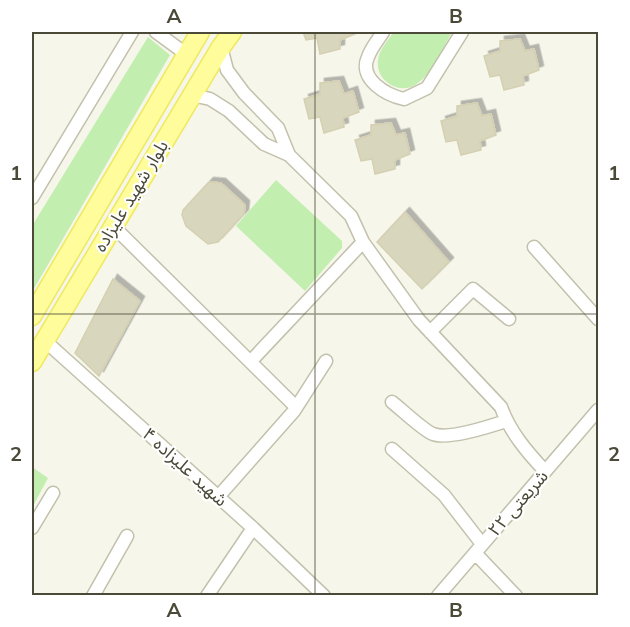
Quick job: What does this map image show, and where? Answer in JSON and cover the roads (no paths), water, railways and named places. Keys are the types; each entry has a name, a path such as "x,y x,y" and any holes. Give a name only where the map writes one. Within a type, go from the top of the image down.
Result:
{"main road":[{"name":"بلوار شهید علیزاده","path":"32,316 200,32"},
{"name":"بلوار شهید علیزاده","path":"32,362 232,32"}],"street":[{"path":"32,198 132,32"},
{"path":"156,32 186,54"},
{"path":"383,32 366,59 367,72 375,86 390,96 404,99 427,88 462,32"},
{"path":"221,47 227,70 244,93 278,128 289,154 351,216 363,242 419,320 501,407 506,421 527,452 545,471"},
{"path":"192,95 210,99 229,111 264,144 289,154"},
{"path":"113,226 296,407"},
{"path":"251,361 363,242"},
{"path":"534,247 598,319"},
{"path":"430,332 473,289 510,319"},
{"name":"شهید علیزاده ۴","path":"44,340 253,528 324,596"},
{"path":"218,497 296,407 326,361"},
{"path":"392,402 433,434 455,434 484,429 506,421"},
{"name":"شریعتی ۲۲","path":"438,596 598,410"},
{"path":"392,450 444,495 478,548 516,596"},
{"path":"32,528 53,493"},
{"path":"207,596 253,528"},
{"path":"93,596 127,536 122,547"}]}
